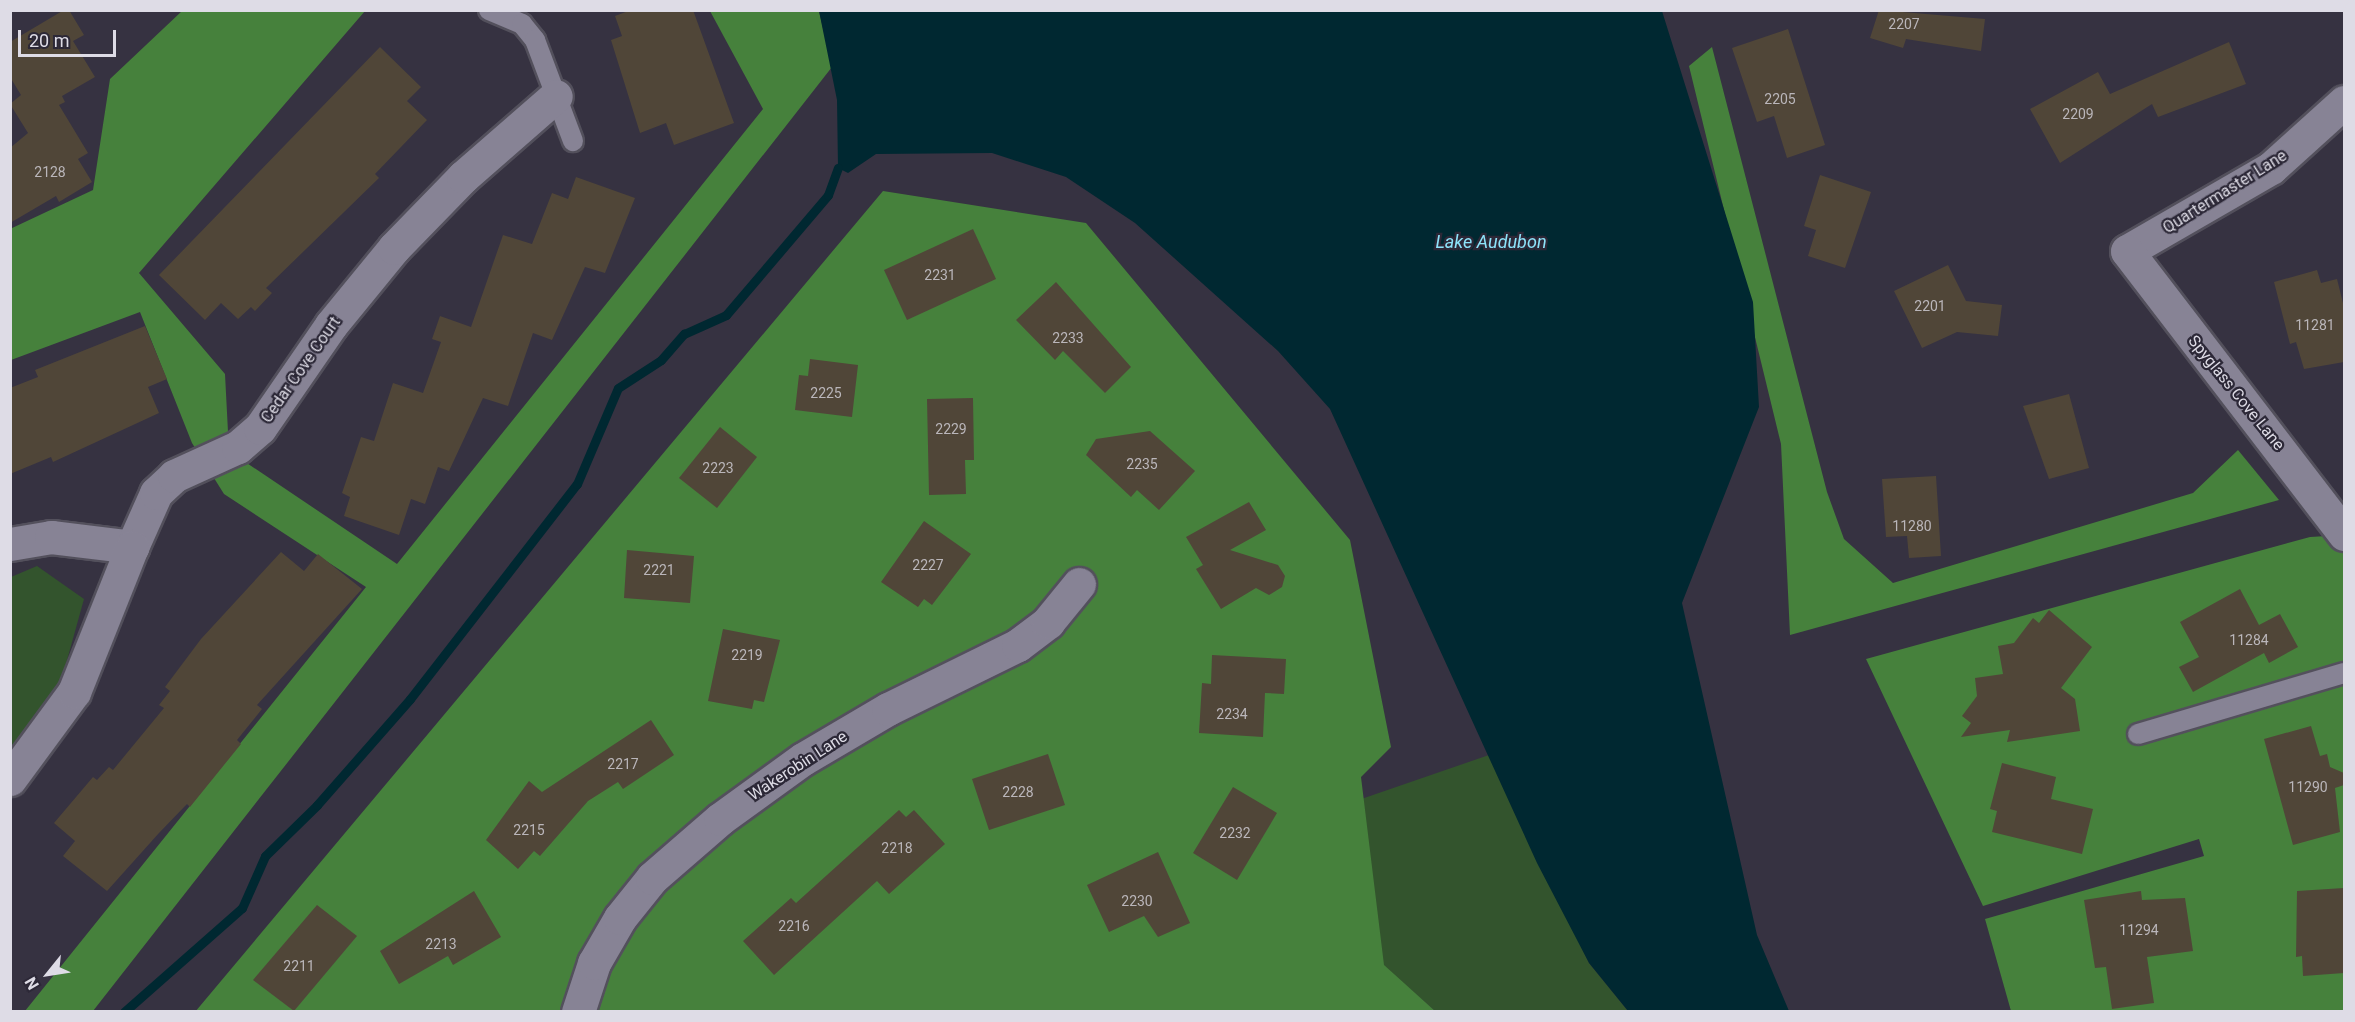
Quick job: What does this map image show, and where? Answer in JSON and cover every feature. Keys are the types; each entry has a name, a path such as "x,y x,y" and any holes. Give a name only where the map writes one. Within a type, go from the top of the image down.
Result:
{"street":[{"name":"Cedar Cove Court","path":"10,779 74,692 156,493 174,476 238,447 260,428 331,325 394,248 463,177 556,96"},
{"name":"Quartermaster Lane","path":"2127,251 2271,168 2344,102"},
{"name":"Spyglass Cove Lane","path":"2127,251 2344,534"},
{"path":"10,544 51,537 132,547"},
{"name":"Wakerobin Lane","path":"578,1011 594,963 620,918 652,878 720,819 803,759 888,709 1018,645 1048,622 1079,584"}],"lane":[{"path":"489,10 522,24 535,40 573,141"},
{"path":"2138,734 2344,673"}],"green space":[{"path":"182,11 365,11 139,273 225,374 229,451 397,564 763,109 710,11 819,11 832,67 93,1011 25,1011 366,587 224,494 192,443 140,312 11,360 10,229 93,190 110,79"},
{"path":"1712,47 1827,492 1844,539 1893,583 2193,493 2238,450 2279,500 1790,635 1781,444 1689,66"},
{"path":"883,191 1086,223 1350,540 1391,747 1361,777 1384,965 1435,1011 195,1012"},
{"path":"2344,535 2344,1011 2011,1011 1985,919 2204,856 2199,839 1983,906 1866,659 2310,537"},
{"path":"37,566 84,599 59,689 11,752 11,577"},
{"path":"1489,755 1589,963 1628,1011 1435,1011 1401,981 936,1012 1312,816"}],"water":[{"name":"Lake Audubon","path":"819,11 1662,11 1753,302 1759,407 1682,603 1757,935 1789,1011 1628,1011 1589,963 1537,863 1330,409 1278,351 1135,223 1066,177 992,153 876,154 848,173 838,168 837,100"}],"building":[{"path":"64,10 69,10 84,35 73,41 95,77 62,96 65,102 59,105 88,153 78,159 92,182 59,202 56,196 10,223 10,148 28,133 10,104 21,95 10,77 10,42"},
{"path":"631,10 693,10 734,123 674,145 666,123 640,133 611,40 622,36 615,16"},
{"path":"1879,10 1985,19 1981,51 1906,39 1903,48 1870,38"},
{"path":"1788,29 1825,145 1787,158 1774,116 1757,122 1732,48"},
{"path":"2229,42 2246,84 2158,117 2152,104 2060,163 2030,109 2098,72 2110,94"},
{"path":"380,47 421,87 407,101 427,120 375,174 379,178 266,288 272,293 255,311 251,307 238,319 221,303 205,320 159,275"},
{"path":"1820,175 1871,192 1845,268 1808,256 1816,230 1804,226"},
{"path":"576,177 635,198 605,273 585,267 552,340 533,333 508,406 483,398 449,471 438,467 425,504 411,499 399,535 344,516 350,497 342,493 361,437 374,441 393,383 423,393 441,342 432,339 440,316 471,327 503,235 532,244 552,193 568,199"},
{"path":"973,229 996,279 907,320 884,270"},
{"path":"1948,265 1966,301 2002,305 1998,336 1957,332 1922,348 1894,291"},
{"path":"2317,270 2321,283 2337,279 2344,307 2344,362 2304,369 2296,342 2290,344 2274,282"},
{"path":"1056,282 1131,367 1105,393 1063,351 1055,360 1016,320"},
{"path":"145,326 167,379 148,387 159,413 53,462 51,457 10,474 10,388 38,377 35,370"},
{"path":"810,359 858,365 852,417 795,410 799,375 808,376"},
{"path":"2069,394 2089,468 2049,479 2023,406"},
{"path":"973,398 974,460 965,460 966,494 929,495 927,399"},
{"path":"720,427 757,457 717,508 679,478"},
{"path":"1150,431 1195,471 1159,510 1137,490 1131,497 1086,455 1096,439"},
{"path":"1936,476 1941,556 1909,558 1907,536 1886,537 1882,479"},
{"path":"1249,502 1266,530 1230,550 1278,565 1285,576 1282,587 1269,595 1256,588 1221,609 1196,569 1203,565 1186,537"},
{"path":"924,521 971,554 932,605 924,599 918,607 881,582"},
{"path":"627,550 694,556 690,603 624,598"},
{"path":"281,552 304,571 318,554 362,589 257,705 262,709 237,740 241,744 190,807 187,804 107,891 63,856 75,841 54,823 93,777 97,780 109,767 113,770 164,708 159,705 170,691 165,687 201,639"},
{"path":"2240,589 2259,625 2280,614 2298,647 2269,663 2264,653 2193,692 2179,667 2199,657 2180,622"},
{"path":"2049,610 2092,647 2061,688 2075,699 2080,731 2007,742 2010,730 1961,737 1971,723 1962,716 1977,696 1975,678 2003,674 1998,646 2014,643 2033,618 2039,623"},
{"path":"723,629 780,640 764,702 754,700 752,709 708,701"},
{"path":"1212,655 1286,659 1284,694 1265,693 1263,737 1199,733 1202,683 1211,684"},
{"path":"651,720 674,755 623,789 618,782 588,801 540,856 534,851 518,869 486,840 529,781 542,792"},
{"path":"2311,726 2320,756 2327,754 2330,767 2344,773 2344,785 2335,788 2340,832 2293,845 2264,739"},
{"path":"1048,754 1065,805 989,830 972,779"},
{"path":"2002,763 2056,777 2051,799 2093,809 2082,854 1992,832 1997,811 1990,809"},
{"path":"1233,787 1277,813 1237,880 1193,853"},
{"path":"899,810 906,817 914,810 945,844 889,894 877,881 774,975 743,941 791,898 796,903"},
{"path":"1158,852 1190,923 1158,937 1144,916 1109,932 1087,885"},
{"path":"2344,888 2344,973 2303,976 2302,956 2296,957 2297,891"},
{"path":"474,891 501,937 453,965 448,956 399,984 380,951"},
{"path":"2141,891 2142,900 2185,898 2193,951 2147,957 2154,1003 2112,1009 2106,967 2095,968 2084,900"},
{"path":"317,905 357,936 294,1011 253,980"}],"waterway":[{"path":"124,1012 242,908 265,856 317,805 410,699 577,484 618,388 661,360 684,334 726,315 828,195 838,168"}]}
